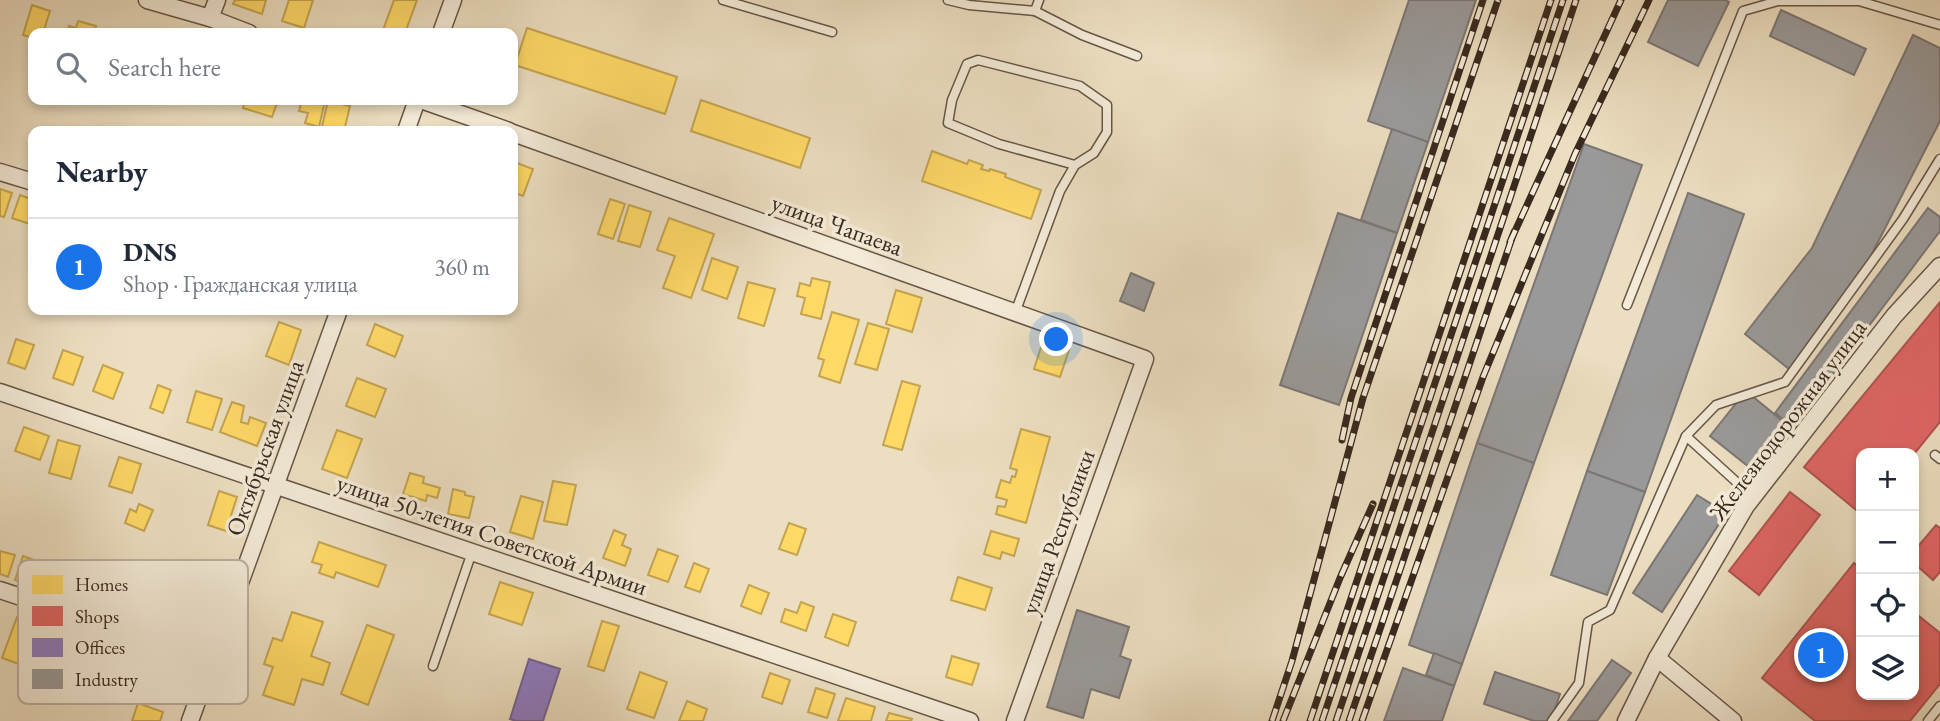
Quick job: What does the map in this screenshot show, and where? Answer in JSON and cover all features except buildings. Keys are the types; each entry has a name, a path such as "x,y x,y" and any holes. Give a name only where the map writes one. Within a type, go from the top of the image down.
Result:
{"street":[{"path":"146,0 236,28"},
{"path":"210,18 217,0"},
{"path":"443,28 453,0"},
{"path":"408,126 417,105"},
{"name":"улица Чапаева","path":"433,105 494,126"},
{"name":"улица Чапаева","path":"518,135 1145,359"},
{"path":"0,172 28,180"},
{"name":"Железнодорожная улица","path":"1626,721 1657,658 1754,497 1894,316 1940,266"},
{"name":"Октябрьская улица","path":"248,561 337,315"},
{"name":"улица Республики","path":"1015,721 1145,359"},
{"name":"улица 50-летия Советской Армии","path":"0,392 970,721"},
{"path":"0,590 18,596"},
{"path":"1657,658 1733,721"},
{"name":"Октябрьская улица","path":"190,721 196,704"}],"lane":[{"path":"723,0 832,32"},
{"path":"948,0 969,5 1035,10 1082,35 1137,56"},
{"path":"1035,10 1039,0"},
{"path":"1627,305 1743,11 1778,1 1859,1 1940,25"},
{"path":"1016,313 1060,191 1075,165 1094,153 1107,132 1107,105 1080,86 978,60 967,64 952,100 948,123 999,144 1075,165"},
{"path":"1552,721 1579,683 1588,622 1610,610 1686,436 1716,405 1785,382 1903,219 1940,159"},
{"path":"1686,436 1754,497"},
{"path":"433,666 472,552"},
{"path":"1928,721 1940,706"}],"railway":[{"path":"1342,440 1351,398 1483,0"},
{"path":"1272,721 1292,661 1363,398 1498,0"},
{"path":"1310,721 1551,0"},
{"path":"1322,721 1563,0"},
{"path":"1336,721 1576,0"},
{"path":"1510,242 1621,0"},
{"path":"1362,721 1483,377 1575,154 1649,0"},
{"path":"1349,721 1514,232"},
{"path":"1283,721 1340,578 1373,504"}],"place":[{"name":"DNS","path":"1821,655"}]}
